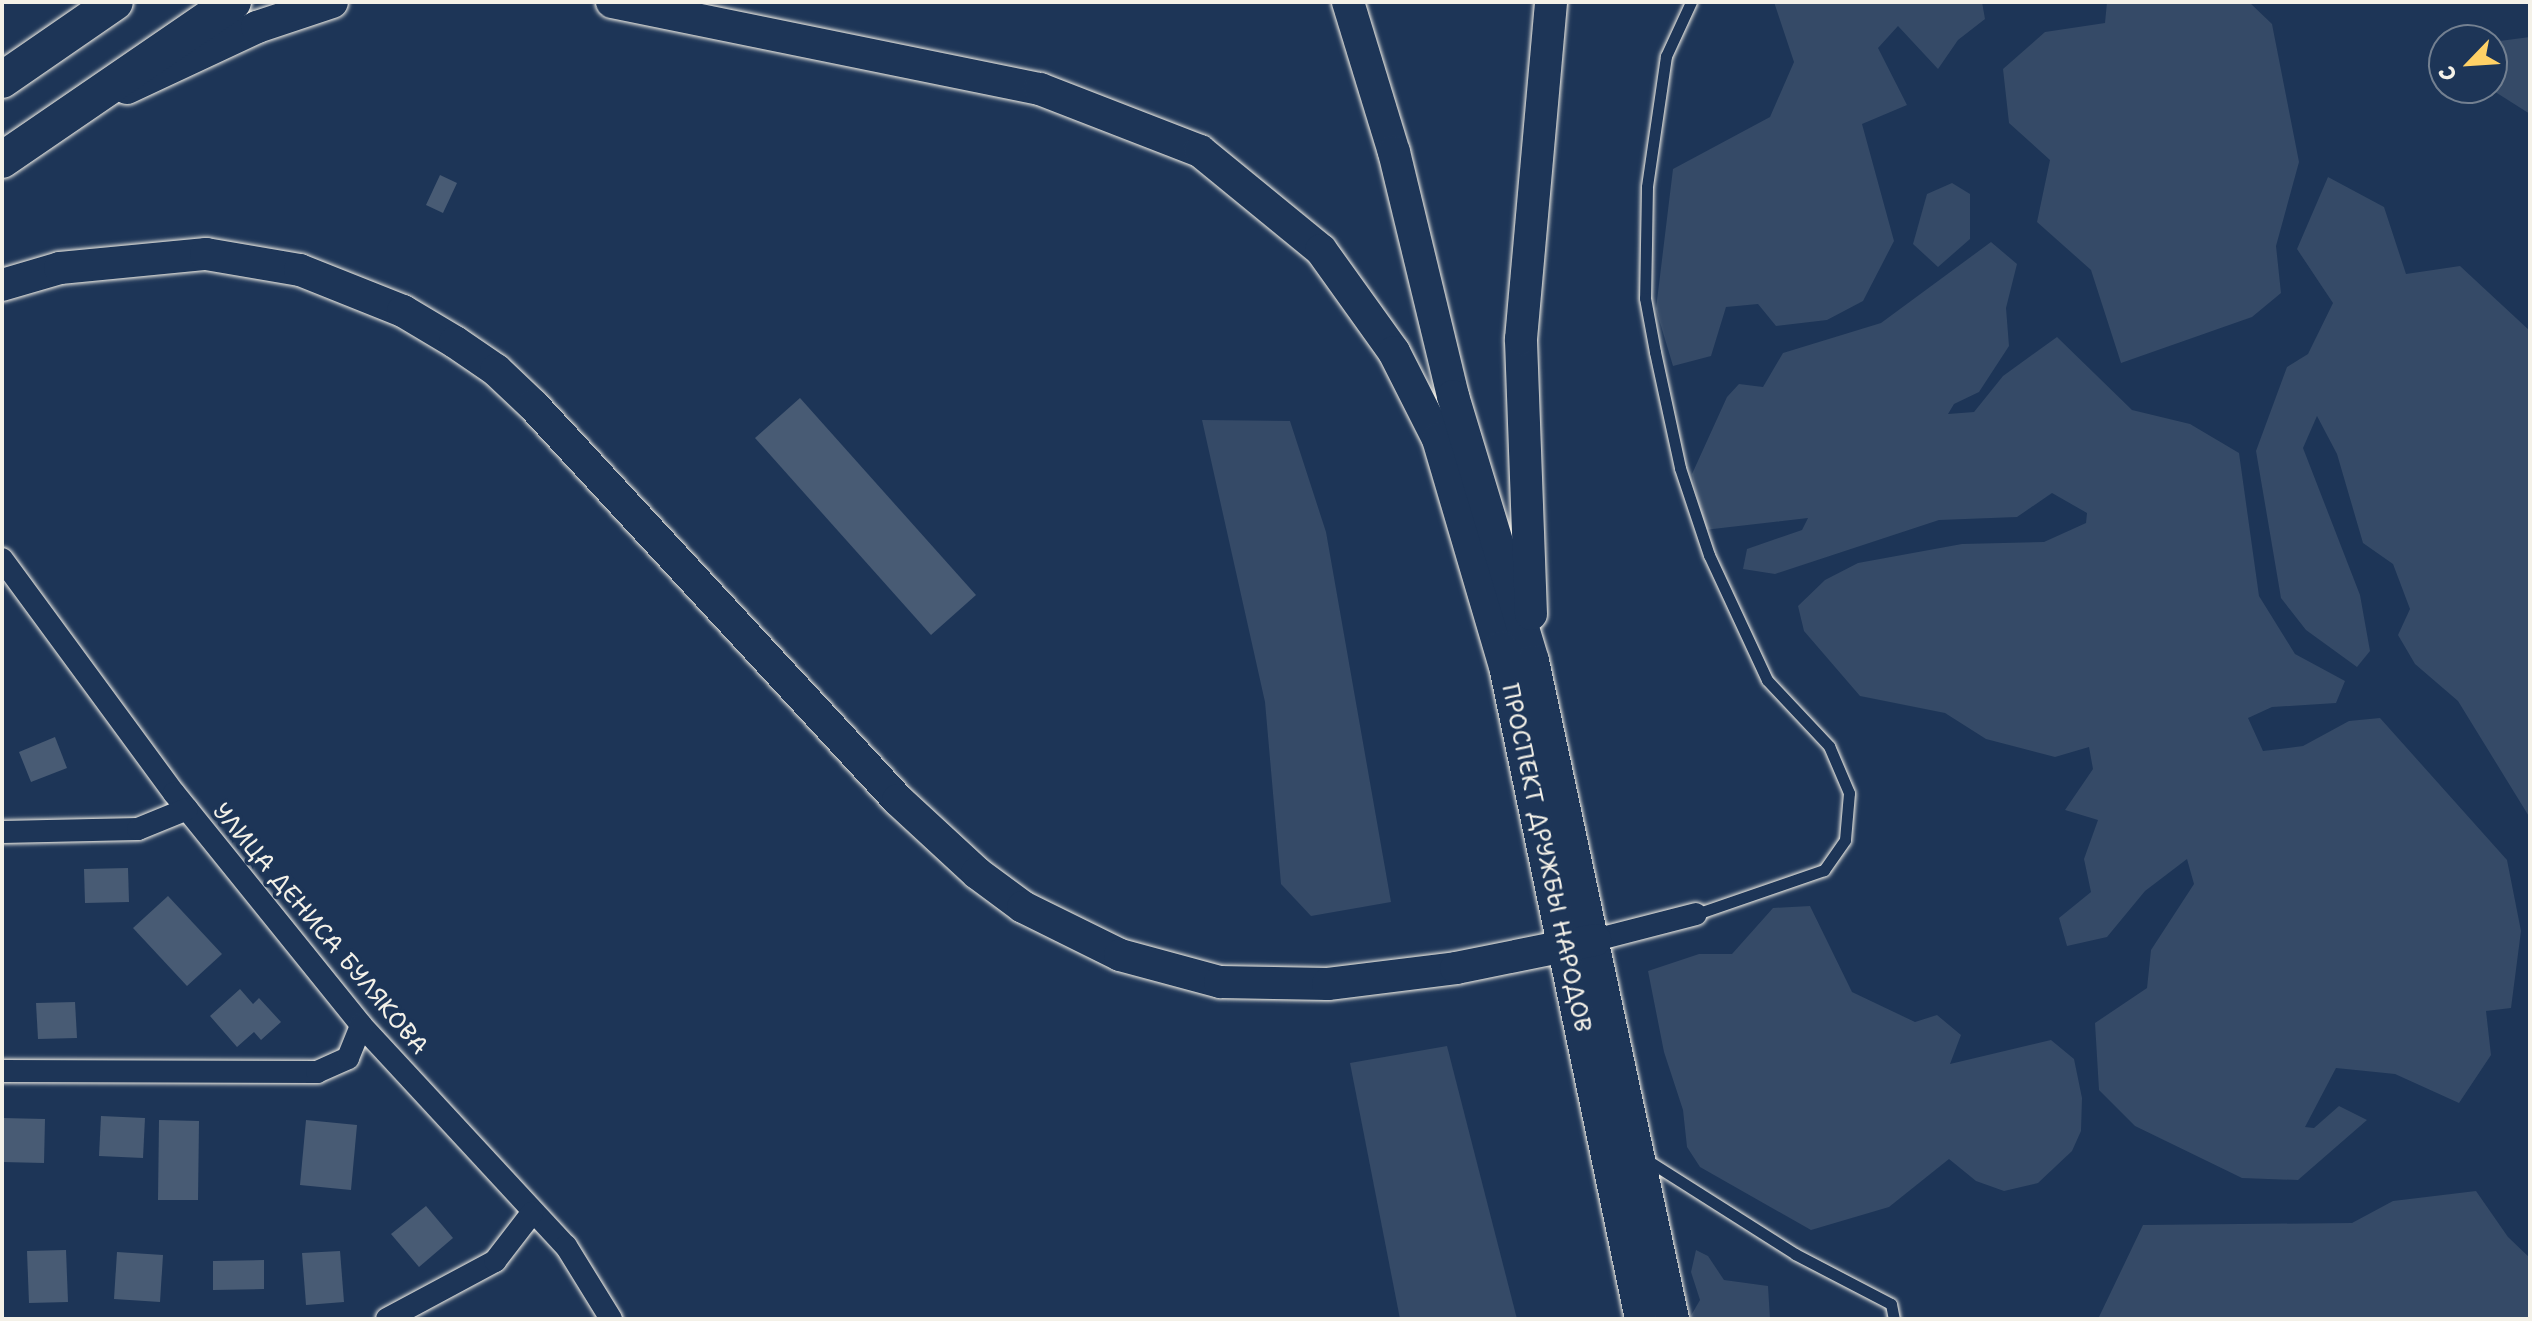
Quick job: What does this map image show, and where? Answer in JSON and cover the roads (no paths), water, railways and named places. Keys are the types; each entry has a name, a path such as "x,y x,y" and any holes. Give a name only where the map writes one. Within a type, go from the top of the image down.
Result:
{"main road":[{"path":"2,80 115,2"},
{"path":"2,160 233,2"},
{"path":"66,116 257,27 332,2"},
{"path":"612,2 1040,89 1200,151 1321,250 1394,352 1438,439 1519,664"},
{"name":"ПРОСПЕКТ ДРУЖБЫ НАРОДОВ","path":"1348,2 1394,152 1519,664 1580,943 1641,1319"},
{"path":"1519,664 1521,339 1551,2"},
{"path":"2,285 60,268 206,254 300,270 403,311 455,342 496,370 533,405 898,800 977,873 1023,907 1120,955 1220,982 1328,984 1456,968 1580,943"},
{"name":"ПРОСПЕКТ ДРУЖБЫ НАРОДОВ","path":"1580,943 1640,1155 1673,1319"}],"street":[{"name":"УЛИЦА ДЕНИСА БУЛЯКОВА","path":"2,559 187,809 361,1025 532,1213 566,1246 611,1319"},
{"path":"2,832 138,829 187,809"},
{"path":"1580,943 1696,914"},
{"path":"2,1071 317,1072 348,1058 361,1025"},
{"path":"387,1319 495,1261 532,1213"}],"lane":[{"path":"1691,2 1666,56 1647,187 1645,298 1655,352 1680,468 1709,555 1767,680 1829,746 1849,793 1845,840 1824,870 1696,914"},
{"path":"1640,1155 1795,1254 1891,1304 1894,1319"}]}
